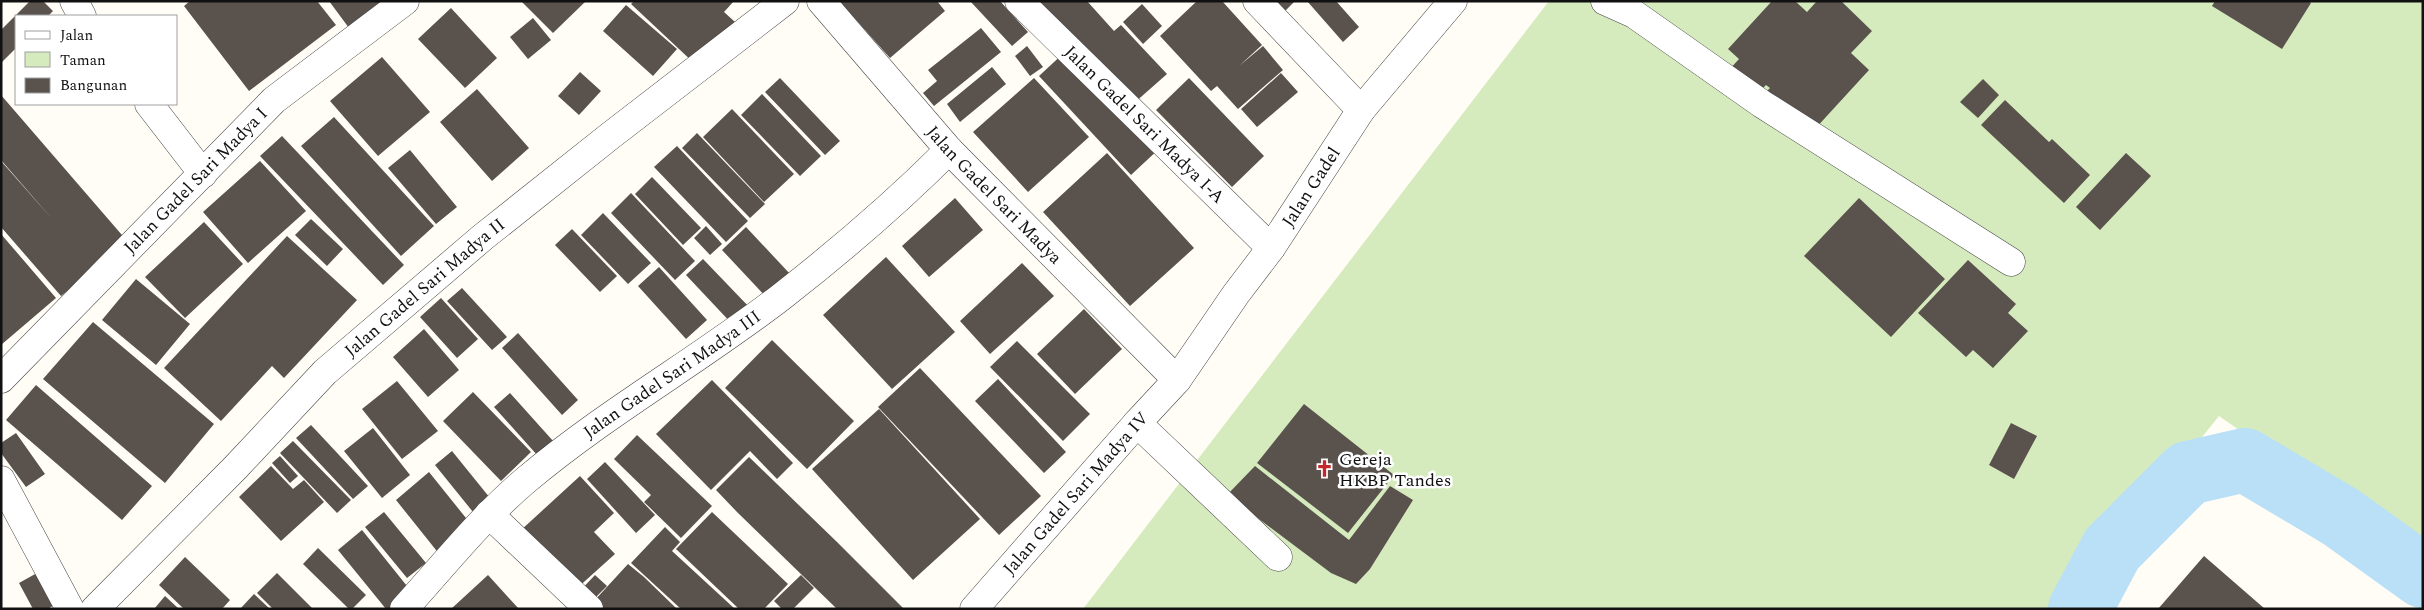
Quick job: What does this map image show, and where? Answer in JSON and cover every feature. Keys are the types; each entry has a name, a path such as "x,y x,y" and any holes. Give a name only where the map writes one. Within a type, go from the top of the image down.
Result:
{"street":[{"path":"74,1 81,15"},
{"name":"Jalan Gadel Sari Madya I","path":"1,379 274,100 405,1"},
{"name":"Jalan Gadel Sari Madya II","path":"95,609 235,468 325,372 483,237 785,1"},
{"name":"Jalan Gadel Sari Madya","path":"821,1 949,150 1177,380"},
{"name":"Jalan Gadel Sari Madya I-A","path":"1019,1 1271,248"},
{"path":"1257,1 1361,110"},
{"name":"Jalan Gadel","path":"1177,380 1236,294 1271,248 1361,110 1454,1"},
{"path":"1605,1 1634,14 1762,104 2011,262"},
{"path":"150,105 203,174"},
{"name":"Jalan Gadel Sari Madya III","path":"404,609 489,514 526,480 616,411 781,297 912,188 949,150"},
{"name":"Jalan Gadel Sari Madya IV","path":"974,609 1177,380"},
{"path":"1137,423 1278,557"},
{"path":"1,480 70,609"},
{"path":"489,514 589,609"}],"green space":[{"path":"1549,1 2423,1 2423,557 2219,416 2063,609 1083,609"}],"building":[{"path":"30,1 43,1 53,11 49,15 16,15"},
{"path":"190,1 317,1 336,25 249,91 184,6"},
{"path":"329,1 393,1 352,32"},
{"path":"521,1 586,1 553,33"},
{"path":"634,1 734,1 724,12 735,22 695,64 631,4"},
{"path":"839,1 937,1 945,11 890,58"},
{"path":"970,1 1000,1 1028,32 1012,46"},
{"path":"1030,1 1087,1 1114,31 1121,25 1167,74 1133,104"},
{"path":"1197,1 1222,1 1262,45 1239,66 1263,46 1283,70 1238,109 1217,86 1211,91 1160,36"},
{"path":"1272,1 1295,1 1283,13"},
{"path":"1307,1 1336,1 1359,27 1343,42"},
{"path":"1772,1 1795,1 1807,12 1817,1 1841,1 1872,31 1851,53 1869,70 1814,130 1766,92 1770,88 1766,85 1755,96 1728,71 1739,59 1728,49"},
{"path":"2215,1 2308,1 2311,3 2282,49 2212,6"},
{"path":"1142,4 1162,26 1143,44 1123,22"},
{"path":"626,5 677,49 653,76 603,31"},
{"path":"451,8 497,58 465,88 418,39"},
{"path":"15,16 15,49 1,63 1,30"},
{"path":"533,18 551,40 528,59 510,37"},
{"path":"981,28 1001,52 934,106 923,93 937,81 928,70"},
{"path":"1027,46 1043,67 1030,76 1015,56"},
{"path":"1067,50 1161,147 1131,175 1039,76"},
{"path":"382,57 430,112 378,156 330,101"},
{"path":"992,67 1006,84 960,122 947,104"},
{"path":"580,72 601,91 579,115 558,96"},
{"path":"1281,73 1298,92 1257,127 1241,109"},
{"path":"780,78 840,141 825,155 765,92"},
{"path":"1034,78 1089,137 1028,192 973,132"},
{"path":"1189,78 1264,156 1232,187 1156,110"},
{"path":"1983,79 1999,95 1978,118 1960,102"},
{"path":"477,89 529,148 492,181 440,122"},
{"path":"762,94 821,156 800,176 741,115"},
{"path":"1,95 128,242 61,296 1,227 1,161 53,220 1,160"},
{"path":"2005,100 2049,142 2052,139 2090,175 2064,203 1981,125"},
{"path":"732,109 794,174 764,202 703,137"},
{"path":"334,117 434,226 401,256 301,146"},
{"path":"697,133 765,204 750,218 682,148"},
{"path":"282,136 404,265 383,285 260,156"},
{"path":"677,146 748,221 726,242 654,167"},
{"path":"410,150 457,207 436,224 388,168"},
{"path":"1107,153 1194,248 1130,306 1043,212"},
{"path":"2126,153 2151,176 2100,230 2076,207"},
{"path":"260,161 306,211 248,263 203,212"},
{"path":"652,177 701,228 683,245 635,194"},
{"path":"631,193 695,261 675,280 611,213"},
{"path":"955,198 983,230 929,277 902,246"},
{"path":"1859,198 1945,279 1891,337 1804,256"},
{"path":"603,213 651,263 628,284 581,235"},
{"path":"311,219 343,249 327,266 295,235"},
{"path":"204,222 243,264 185,318 145,277"},
{"path":"706,226 722,244 710,255 694,238"},
{"path":"746,227 791,275 767,298 722,250"},
{"path":"572,229 617,276 600,292 555,245"},
{"path":"1,234 56,298 1,345"},
{"path":"287,236 357,300 284,378 272,366 221,421 164,368"},
{"path":"886,257 955,332 892,389 823,315"},
{"path":"703,259 751,309 734,326 686,275"},
{"path":"1968,260 2016,304 2008,313 2028,331 1993,368 1973,350 1966,357 1918,313"},
{"path":"1022,263 1054,296 990,354 960,321"},
{"path":"659,267 707,320 686,339 638,286"},
{"path":"136,279 190,324 156,365 102,320"},
{"path":"462,288 507,337 492,350 447,301"},
{"path":"441,298 478,339 457,358 420,317"},
{"path":"1084,309 1122,349 1075,394 1037,354"},
{"path":"93,322 214,424 165,483 43,379"},
{"path":"424,329 459,370 428,397 393,357"},
{"path":"518,333 578,400 562,415 502,348"},
{"path":"772,340 854,421 807,469 725,388"},
{"path":"1017,341 1090,414 1063,441 990,367"},
{"path":"920,368 1041,496 999,535 878,407"},
{"path":"998,379 1066,452 1044,473 975,401"},
{"path":"712,380 793,463 777,479 750,451 711,490 656,434"},
{"path":"397,381 438,431 402,459 362,409"},
{"path":"36,385 152,486 122,520 6,420"},
{"path":"473,392 531,452 501,481 443,421"},
{"path":"510,393 554,442 538,456 494,407"},
{"name":"Gereja HKBP Tandes","path":"1304,404 1394,475 1348,533 1257,463"},
{"path":"879,409 980,519 913,580 812,469"},
{"path":"2011,423 2037,436 2014,479 1989,465"},
{"path":"311,425 368,486 353,499 296,438"},
{"path":"373,428 410,475 382,498 344,451"},
{"path":"16,433 45,474 26,487 1,453 1,443"},
{"path":"637,435 712,506 681,538 644,502 651,495 614,459"},
{"path":"293,441 351,500 337,513 280,453"},
{"path":"452,451 490,498 473,512 435,465"},
{"path":"280,456 298,476 290,483 272,463"},
{"path":"749,457 904,609 837,609 737,512 716,490"},
{"path":"605,462 655,515 636,533 587,479"},
{"path":"271,466 293,489 304,480 324,502 281,541 239,497"},
{"path":"1255,466 1349,540 1390,486 1413,500 1370,569 1356,584 1331,573 1227,495"},
{"path":"429,472 474,528 440,555 396,500"},
{"path":"580,476 614,513 594,532 615,554 575,590 520,531"},
{"path":"384,512 426,563 407,578 365,527"},
{"path":"712,512 788,584 764,609 739,609 676,549"},
{"path":"665,527 680,542 672,551 735,609 681,609 631,563"},
{"path":"362,530 415,596 398,609 386,609 338,550"},
{"path":"318,548 366,595 352,609 349,609 303,564"},
{"path":"2204,556 2265,609 2158,609"},
{"path":"185,557 230,600 222,609 184,609 159,585"},
{"path":"628,564 677,609 602,609 594,601"},
{"path":"37,573 54,605 48,609 33,609 19,583"},
{"path":"277,573 313,609 273,609 257,593"},
{"path":"488,575 519,609 451,609"},
{"path":"595,575 607,586 589,604 578,593"},
{"path":"801,575 814,588 793,609 782,609 774,601"},
{"path":"254,594 270,609 240,609"},
{"path":"165,596 179,609 154,609"}],"waterway":[{"path":"2080,609 2112,549 2188,473 2245,460 2341,517 2423,576"}],"place":[{"name":"Gereja HKBP Tandes","path":"1325,469"}]}
